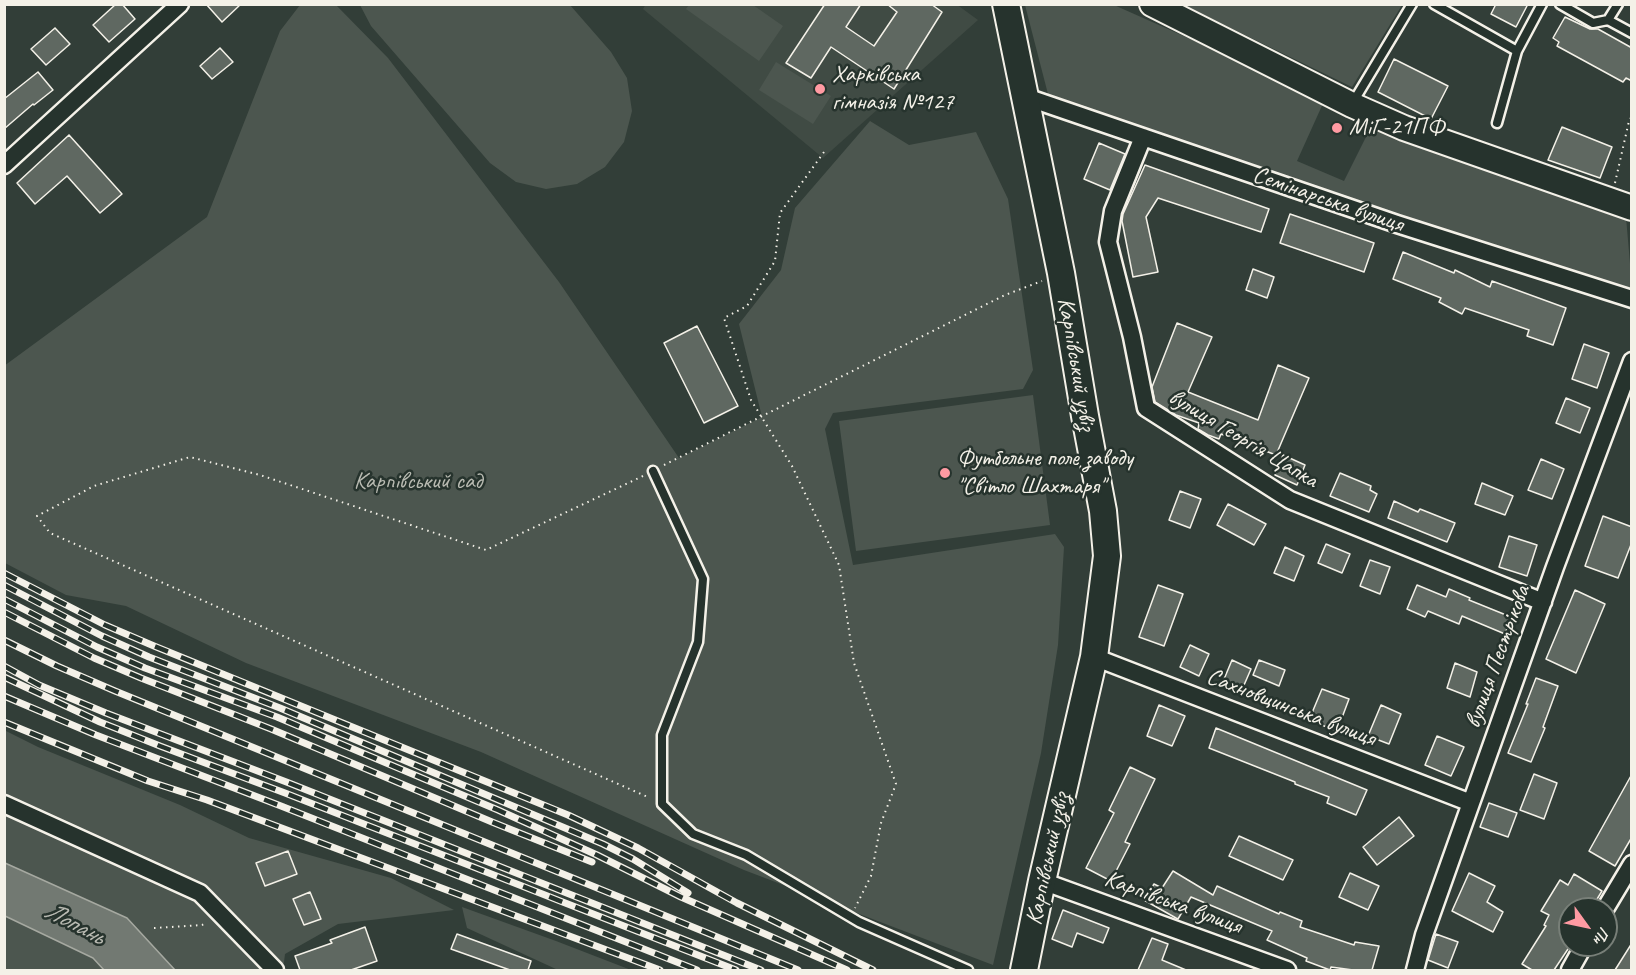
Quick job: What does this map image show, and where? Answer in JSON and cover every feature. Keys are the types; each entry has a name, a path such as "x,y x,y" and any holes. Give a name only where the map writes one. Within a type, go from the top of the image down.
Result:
{"main road":[{"name":"Карпівський узвіз","path":"1006,4 1061,273 1104,522 1107,556 1094,657 1042,881 1024,970"},
{"path":"1152,4 1352,105 1404,128 1628,205"}],"street":[{"path":"4,165 180,4"},
{"name":"Семінарська вулиця","path":"1026,97 1397,224 1632,299"},
{"name":"вулиця Георгія Цапка","path":"1143,137 1113,211 1108,242 1132,336 1146,408 1290,500 1542,602"},
{"name":"вулиця Пестрікова","path":"1415,970 1424,935 1542,602 1632,361"},
{"name":"Сахновщинська вулиця","path":"1094,657 1471,803"},
{"path":"4,804 200,893 275,970"},
{"path":"1612,897 1632,864"},
{"name":"Карпівська вулиця","path":"1042,881 1287,970"}],"lane":[{"path":"1352,105 1412,4"},
{"path":"1434,4 1517,51"},
{"path":"1497,123 1517,51 1542,4"},
{"path":"1560,4 1593,23 1608,20 1632,33"},
{"path":"1608,20 1618,4"},
{"path":"653,471 703,579 699,642 662,735 662,804 693,834 746,855 851,917 968,970"}],"path":[{"path":"1628,205 1614,184 1632,116"},
{"path":"824,152 780,213 775,261 747,306 724,318 752,400 792,466 839,565 854,663 896,784 881,823 871,876 851,917"},
{"path":"662,804 50,533 37,516 94,486 190,456 260,475 486,550 653,471 1005,295 1061,273"},
{"path":"154,928 202,925 220,914"}],"shaded area":[{"name":"Харківська гімназія №127","path":"646,4 956,4 978,20 823,158 643,9"}],"green space":[{"name":"Карпівський сад","path":"300,5 336,5 388,58 559,282 679,458 762,417 739,324 781,270 795,208 870,121 909,145 976,132 1008,199 1033,370 1023,389 833,413 825,429 853,565 1055,534 1064,547 1058,645 1041,753 993,965 744,870 481,752 246,663 126,606 66,595 5,563 4,366 207,217 280,31"},
{"path":"360,5 570,5 611,52 627,78 632,111 624,142 605,167 577,184 546,189 516,182 490,163 371,26"},
{"path":"689,5 753,5 783,26 759,61 686,9"},
{"path":"1025,5 1114,5 1325,99 1297,161 1344,181 1372,125 1626,217 1631,296 1049,98"},
{"path":"1183,5 1402,5 1352,87"},
{"path":"776,62 831,96 813,124 759,90"},
{"name":"Футбольне поле заводу \"Світло Шахтаря\"","path":"1033,395 1050,525 856,551 839,421"},
{"path":"4,730 38,747 180,805 249,838 391,878 454,910 338,924 285,954 283,970 175,970 127,918 5,863"},
{"path":"462,907 631,970 558,970 467,928"},
{"path":"5,916 93,958 104,970 5,970"}],"water":[{"name":"Лопань","path":"5,863 127,918 175,970 104,970 93,958 5,916"}],"building":[{"path":"116,4 122,4 135,19 109,42 93,25"},
{"path":"206,4 241,4 222,22"},
{"path":"825,4 861,4 846,27 874,46 897,12 887,4 931,4 942,12 894,89 831,47 811,78 786,63"},
{"path":"1496,4 1528,4 1516,27 1491,14"},
{"path":"1565,17 1590,29 1598,29 1632,48 1632,81 1626,78 1623,82 1557,46 1559,42 1553,38"},
{"path":"55,28 70,44 46,65 31,49"},
{"path":"220,48 233,62 212,79 200,66"},
{"path":"1394,59 1448,86 1431,119 1378,92"},
{"path":"38,72 53,90 4,129 4,99"},
{"path":"1562,127 1612,147 1600,178 1548,160"},
{"path":"69,135 122,194 100,213 67,176 35,204 17,183"},
{"path":"1099,143 1125,154 1110,190 1084,179"},
{"path":"1145,165 1269,209 1261,232 1158,198 1146,217 1158,272 1133,277 1122,221"},
{"path":"1290,214 1374,243 1364,272 1280,243"},
{"path":"1403,252 1454,273 1455,270 1490,287 1492,281 1566,308 1553,345 1527,336 1529,330 1465,308 1462,314 1439,302 1441,298 1393,279"},
{"path":"1253,269 1274,277 1267,298 1246,290"},
{"path":"1177,323 1212,337 1188,392 1258,420 1278,365 1309,378 1276,455 1221,434 1219,439 1208,435 1198,429 1199,423 1176,415 1155,402 1152,387"},
{"path":"697,326 738,406 704,423 664,343"},
{"path":"1584,344 1609,353 1597,388 1572,379"},
{"path":"1566,398 1590,408 1580,433 1556,423"},
{"path":"1283,455 1305,465 1297,485 1275,475"},
{"path":"1541,459 1564,469 1552,499 1528,490"},
{"path":"1340,473 1371,486 1370,490 1377,494 1369,512 1330,496"},
{"path":"1482,483 1513,496 1505,515 1475,504"},
{"path":"1180,491 1201,499 1190,528 1169,520"},
{"path":"1394,501 1418,512 1420,509 1455,523 1447,542 1388,518"},
{"path":"1228,504 1266,524 1254,545 1217,525"},
{"path":"1603,516 1632,527 1632,542 1618,578 1585,566"},
{"path":"1509,536 1537,545 1527,576 1499,567"},
{"path":"1326,544 1350,554 1342,573 1318,563"},
{"path":"1285,547 1304,556 1294,581 1274,573"},
{"path":"1370,560 1390,567 1380,594 1360,586"},
{"path":"1158,585 1183,594 1164,646 1139,637"},
{"path":"1417,585 1446,597 1449,589 1511,617 1505,634 1462,616 1459,624 1428,611 1425,617 1407,609"},
{"path":"1575,590 1605,604 1576,673 1546,659"},
{"path":"1190,645 1209,654 1199,676 1180,667"},
{"path":"1232,660 1251,669 1241,692 1222,684"},
{"path":"1259,660 1285,670 1279,686 1253,675"},
{"path":"1455,663 1477,672 1470,697 1447,688"},
{"path":"1536,678 1558,686 1543,727 1545,728 1531,762 1508,753"},
{"path":"1322,689 1349,699 1337,731 1309,720"},
{"path":"1159,705 1185,716 1172,746 1147,736"},
{"path":"1381,705 1401,714 1389,744 1368,736"},
{"path":"1216,728 1367,790 1356,815 1327,803 1329,797 1209,748"},
{"path":"1437,736 1464,747 1451,776 1425,765"},
{"path":"1130,767 1155,779 1125,842 1130,844 1111,881 1086,868 1114,813 1109,810"},
{"path":"1534,774 1557,783 1544,819 1520,810"},
{"path":"1632,774 1632,837 1615,866 1589,851"},
{"path":"1489,803 1517,813 1508,837 1480,827"},
{"path":"1399,817 1414,836 1377,865 1363,847"},
{"path":"1239,836 1293,860 1283,880 1229,856"},
{"path":"288,851 297,874 265,886 256,863"},
{"path":"1173,871 1213,895 1217,886 1279,914 1280,912 1302,921 1300,927 1354,945 1355,942 1379,946 1372,970 1331,967 1330,970 1306,961 1307,958 1267,940 1272,931 1191,897 1178,919 1144,900 1154,884 1162,888"},
{"path":"1350,873 1379,886 1368,910 1339,897"},
{"path":"1469,873 1495,886 1487,902 1503,912 1493,932 1452,911"},
{"path":"1574,874 1602,891 1598,897 1558,897 1558,957 1563,957 1554,970 1532,970 1522,964 1546,926 1544,925 1549,915 1541,911 1560,880 1568,885"},
{"path":"310,892 321,919 304,925 293,899"},
{"path":"1063,910 1109,928 1103,943 1077,933 1072,947 1052,939"},
{"path":"365,927 377,961 351,970 300,970 295,956 332,943 330,940"},
{"path":"457,934 531,961 528,970 510,970 451,949"},
{"path":"1436,934 1458,942 1448,968 1428,960"},
{"path":"1152,938 1168,944 1162,960 1186,970 1138,970"},
{"path":"1632,943 1632,970 1615,970"}],"railway":[{"path":"4,573 105,625 568,815 638,848 737,903 873,970"},
{"path":"4,585 102,636 149,657 280,708 603,844 633,859 688,893"},
{"path":"4,599 97,647 145,668 277,717 498,810 597,855 681,897 847,970"},
{"path":"4,612 94,658 141,678 271,729 592,862"},
{"path":"4,640 115,691 798,970"},
{"path":"4,666 39,685 106,713 761,970"},
{"path":"4,677 100,722 736,970"},
{"path":"4,696 96,735 697,970"},
{"path":"4,722 148,781 207,800 660,970"}],"place":[{"name":"Харківська гімназія №127","path":"820,89"},
{"name":"МіГ-21ПФ","path":"1337,128"},
{"name":"Футбольне поле заводу \"Світло Шахтаря\"","path":"945,473"}]}
